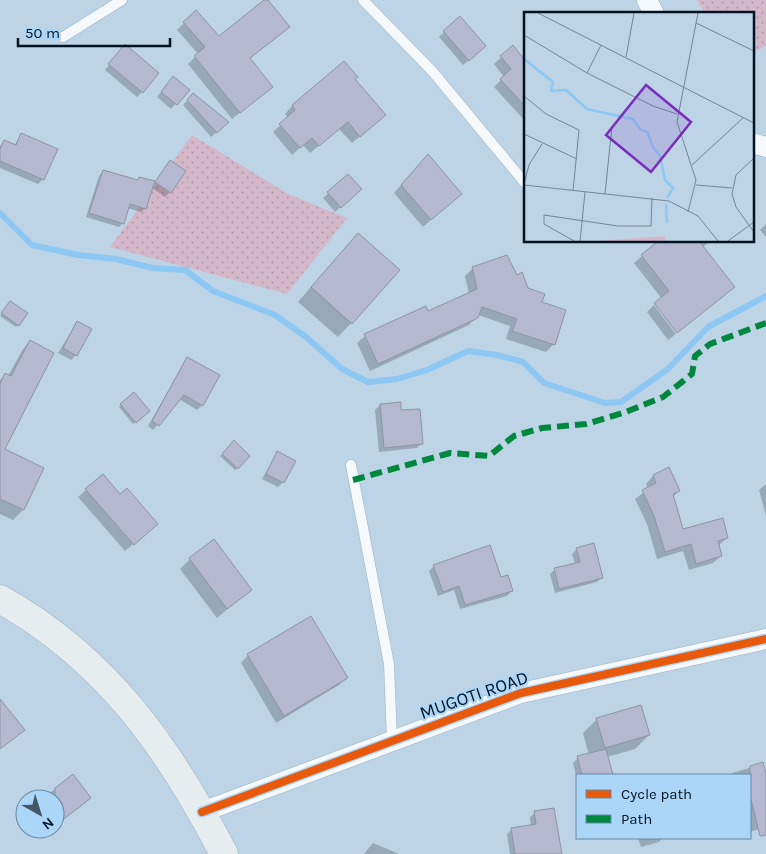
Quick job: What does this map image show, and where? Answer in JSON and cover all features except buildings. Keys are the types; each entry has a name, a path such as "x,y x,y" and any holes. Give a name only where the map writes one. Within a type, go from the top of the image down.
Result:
{"main road":[{"path":"0,600 48,631 88,663 125,699 173,763 224,854"}],"street":[{"path":"647,0 653,12"},
{"path":"754,144 766,148"},
{"name":"MUGOTI ROAD","path":"202,812 521,693 766,639"}],"lane":[{"path":"63,37 122,0"},
{"path":"363,0 433,72 524,182"},
{"path":"351,465 389,664 392,742"}],"shaded area":[{"path":"697,0 766,0 766,45 754,53 754,12 704,12"},
{"path":"192,135 288,194 347,218 287,294 110,247"}],"waterway":[{"path":"0,213 32,245 78,255 116,259 153,268 185,270 213,291 275,315 306,337 342,369 368,382 397,379 427,370 468,351 497,355 523,362 544,383 605,403 621,402 668,369 708,327 766,296"}],"marked path":[{"path":"353,480 450,453 489,456 514,436 542,428 586,424 626,412 663,397 692,374 695,356 710,344 766,323"}],"cycle path":[{"path":"202,812 521,693 766,639"}]}
